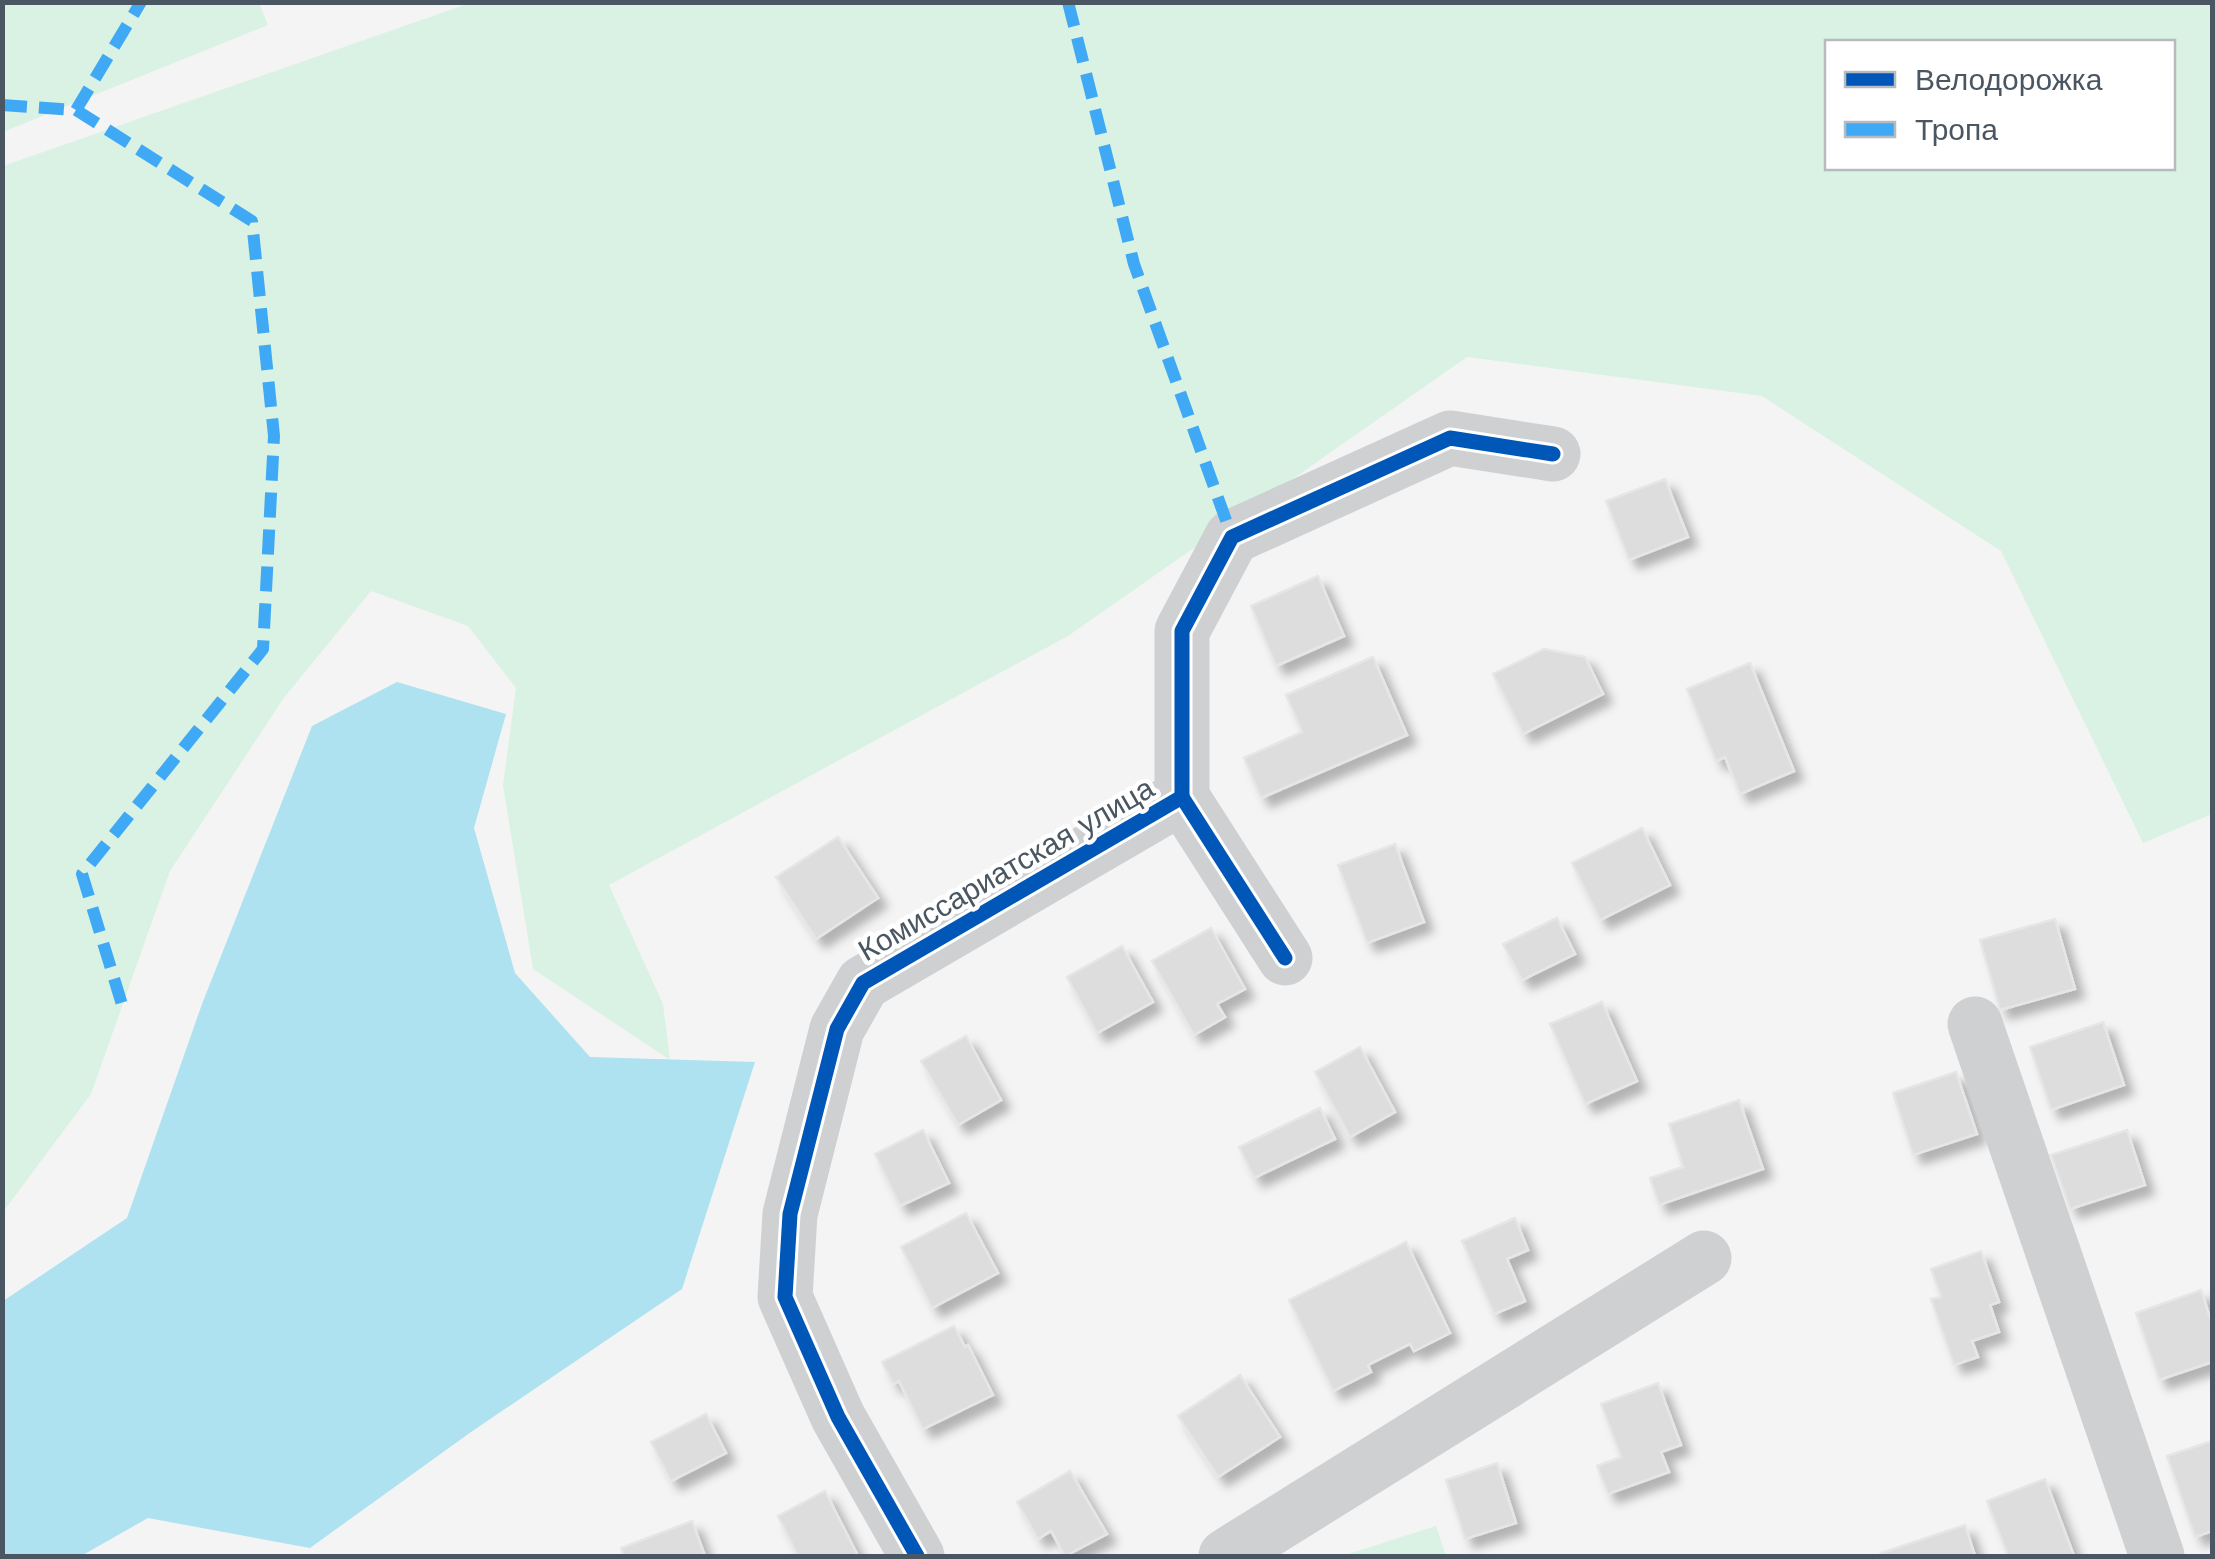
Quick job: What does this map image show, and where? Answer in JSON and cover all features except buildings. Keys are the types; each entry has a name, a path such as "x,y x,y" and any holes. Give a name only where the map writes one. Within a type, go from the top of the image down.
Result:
{"street":[{"path":"1182,797 1182,631 1232,537 1450,438 1553,454"},
{"name":"Комиссариатская улица","path":"916,1556 838,1417 785,1296 790,1214 837,1028 864,983 1182,797 1285,958"},
{"path":"1975,1024 2158,1556"},
{"path":"1226,1556 1704,1258"}],"green space":[{"path":"3,2 259,3 268,25 3,132"},
{"path":"470,3 2212,3 2212,814 2143,843 2001,551 1762,396 1467,357 1068,636 609,885 663,1004 670,1060 533,969 503,785 516,688 468,626 371,591 283,699 170,871 91,1094 3,1212 3,166"},
{"path":"1436,1526 1446,1556 1342,1556"}],"water":[{"path":"397,682 506,714 474,828 515,973 590,1057 755,1062 682,1289 471,1432 310,1548 148,1518 81,1556 3,1556 3,1301 127,1218 202,1004 312,726"}],"marked path":[{"path":"76,110 141,2"},
{"path":"1068,2 1134,264 1232,537"},
{"path":"2,105 76,110 252,221 274,436 263,649 82,874 124,1011"}],"cycle path":[{"path":"1182,797 1182,631 1232,537 1450,438 1553,454"},
{"path":"917,1556 838,1417 785,1297 790,1214 837,1029 863,983 1182,797 1285,958"}]}
